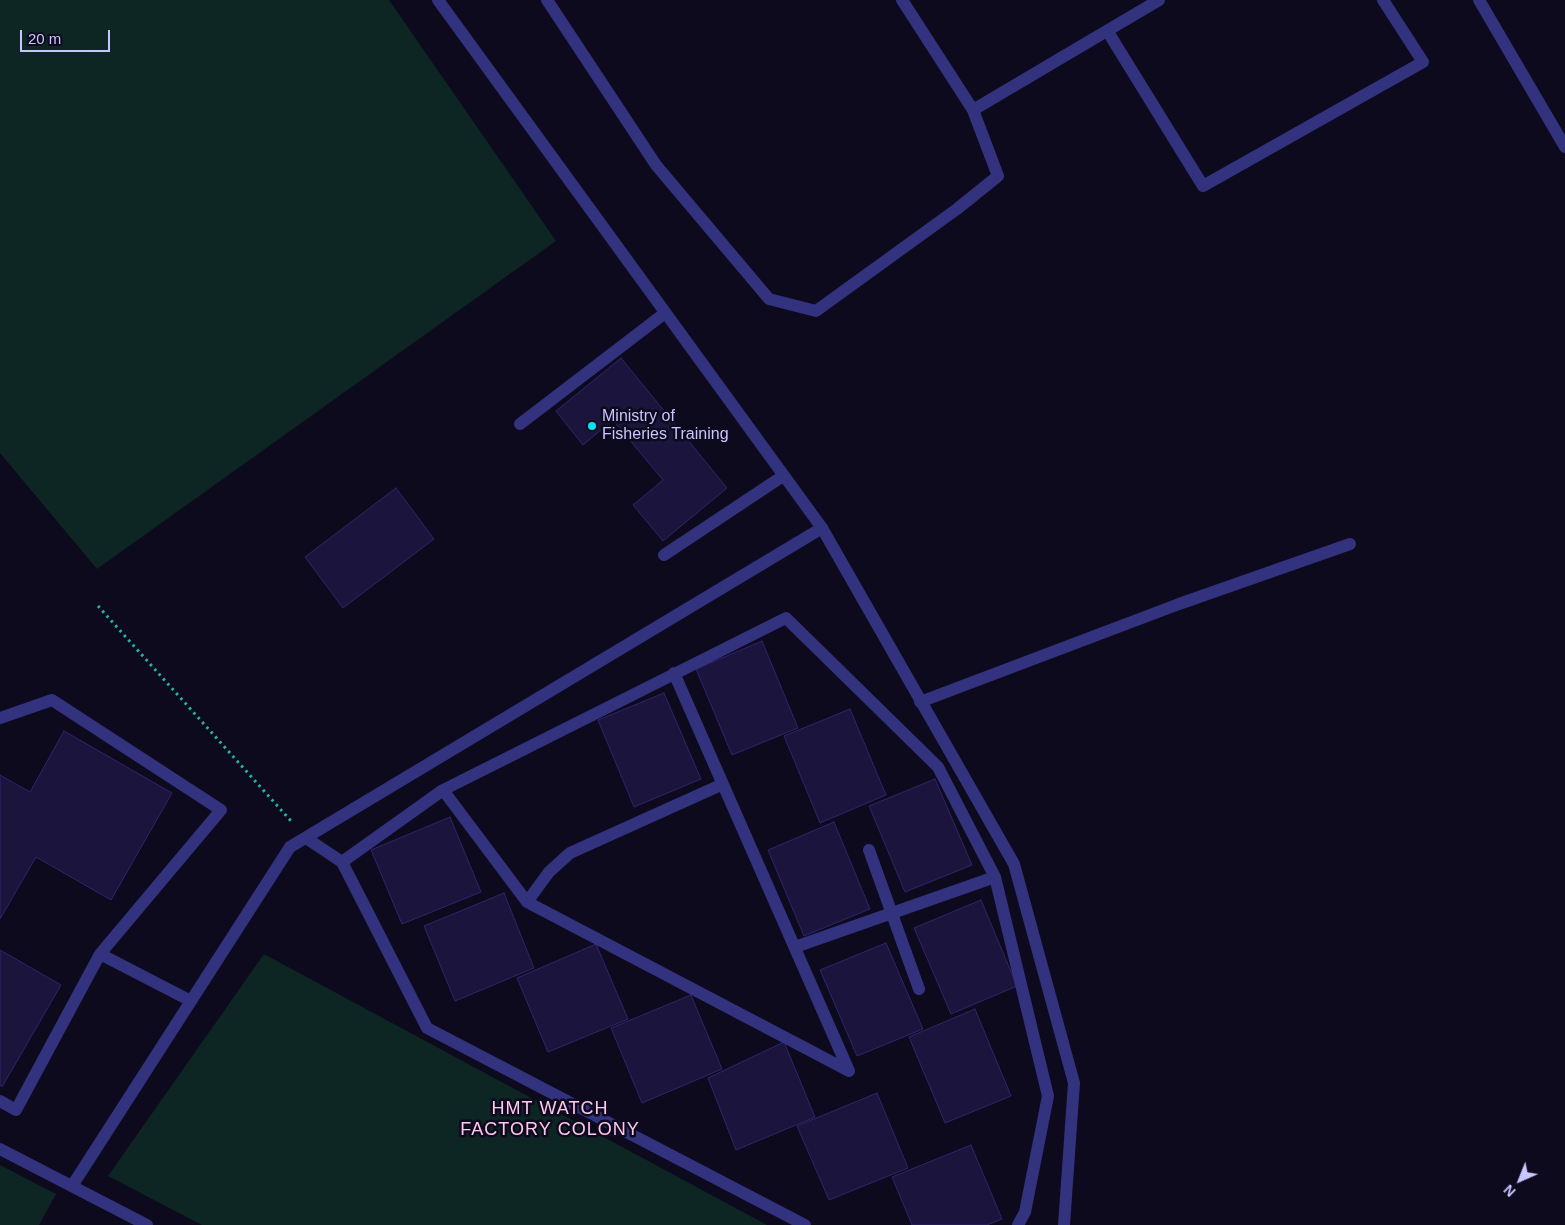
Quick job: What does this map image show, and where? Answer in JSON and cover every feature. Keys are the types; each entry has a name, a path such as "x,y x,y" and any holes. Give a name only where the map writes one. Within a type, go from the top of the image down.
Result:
{"street":[{"path":"438,0 822,528 1014,864 1074,1083 1064,1225"},
{"path":"547,0 656,165 769,299 816,311 957,209 998,176 973,110 902,0"},
{"path":"973,110 1108,32 1159,0"},
{"path":"1108,32 1203,186 1423,62 1383,0"},
{"path":"1479,0 1565,147"},
{"path":"520,424 665,313"},
{"path":"664,555 783,476"},
{"path":"72,1186 290,848 822,528"},
{"path":"920,702 1180,604 1350,544"},
{"path":"342,862 443,790 786,618 938,767 995,877 1048,1096 1024,1212 1018,1225"},
{"path":"443,790 527,902 849,1071 674,673"},
{"path":"0,718 52,700 221,810 100,954 16,1110 0,1101"},
{"path":"527,902 549,872 570,853 723,784"},
{"path":"306,838 342,862 427,1028 805,1225"},
{"path":"869,850 919,989"},
{"path":"795,947 995,877"},
{"path":"100,954 191,1001"},
{"path":"0,1150 147,1225"}],"path":[{"path":"98,606 306,838"}],"green space":[{"path":"0,0 389,0 556,241 97,569 0,453"},
{"path":"264,954 767,1225 202,1225 108,1176"},
{"path":"0,1165 56,1194 39,1225 0,1225"}],"building":[{"path":"621,358 727,488 663,541 633,505 663,480 613,420 583,445 556,411"},
{"path":"396,488 434,539 343,608 305,557"},
{"path":"762,641 798,728 732,755 696,669"},
{"path":"664,693 701,779 634,807 598,720"},
{"path":"850,709 886,795 820,823 784,736"},
{"path":"64,731 172,793 111,900 36,857 0,919 0,775 30,792"},
{"path":"935,779 972,865 905,892 869,806"},
{"path":"450,817 481,892 402,924 371,850"},
{"path":"834,822 870,909 804,936 768,850"},
{"path":"504,893 534,968 455,1001 424,926"},
{"path":"981,900 1017,986 951,1014 914,928"},
{"path":"886,943 923,1029 857,1056 820,970"},
{"path":"596,944 628,1019 548,1052 517,978"},
{"path":"0,950 61,985 2,1087 0,1085"},
{"path":"691,995 722,1069 642,1103 611,1028"},
{"path":"975,1009 1011,1096 945,1123 909,1037"},
{"path":"784,1042 815,1117 736,1150 708,1078"},
{"path":"877,1093 908,1168 829,1200 797,1126"},
{"path":"971,1145 1002,1219 987,1225 912,1225 892,1177"}],"place":[{"name":"Ministry of Fisheries Training","path":"592,426"}],"district":[{"name":"HMT WATCH FACTORY COLONY","path":"550,1119"}]}
